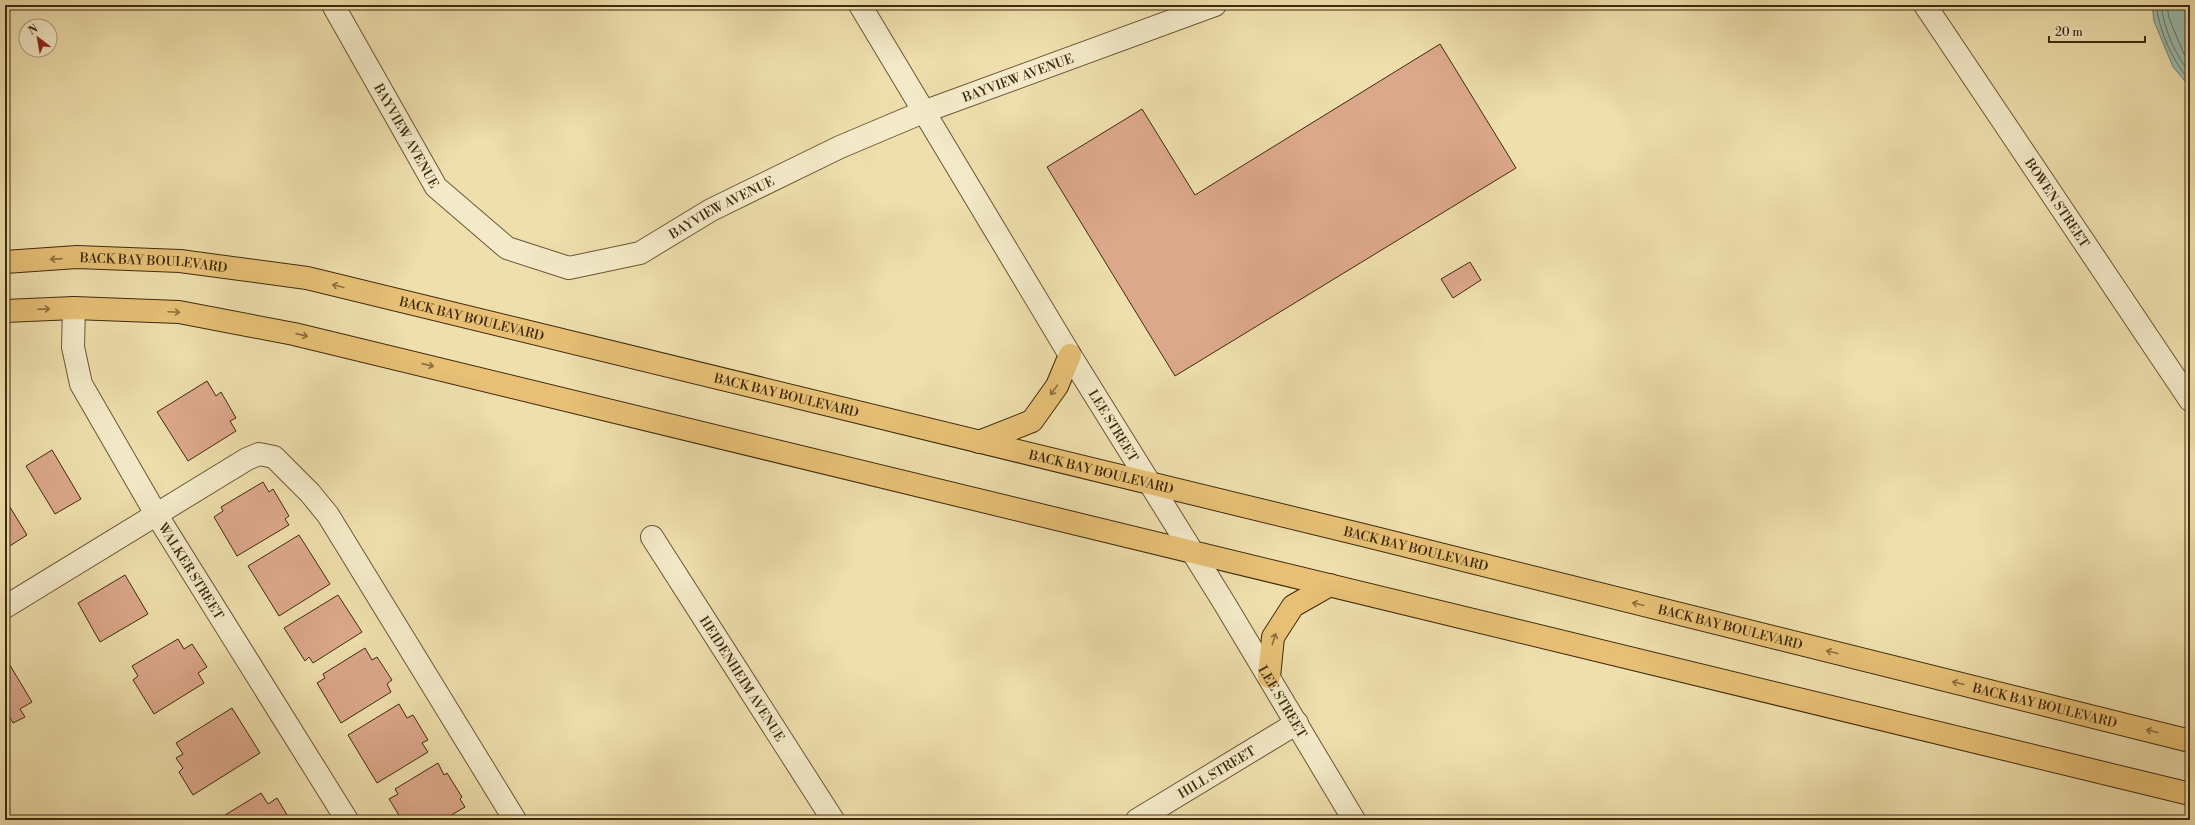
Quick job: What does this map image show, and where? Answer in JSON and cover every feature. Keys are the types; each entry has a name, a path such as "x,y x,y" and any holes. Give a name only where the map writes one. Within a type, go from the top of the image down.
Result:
{"main road":[{"name":"BACK BAY BOULEVARD","path":"5,262 77,257 180,261 307,278 1150,483 2190,741"},
{"path":"5,310 74,308 179,312 294,334 2190,794"},
{"path":"980,442 1032,421 1057,386 1070,355"},
{"path":"1269,677 1273,637 1293,606 1330,585"}],"street":[{"name":"BAYVIEW AVENUE","path":"334,5 436,187 506,248 569,268 640,253 711,210 796,167 923,112 1215,5"},
{"name":"LEE STREET","path":"860,5 1070,355 1269,677 1354,820"},
{"name":"BOWEN STREET","path":"1926,5 2190,400"},
{"name":"WALKER STREET","path":"74,308 73,347 81,384 156,514 347,820"},
{"path":"5,607 247,459 259,454 274,457 310,493 328,515 515,820"},
{"name":"HEIDENHEIM AVENUE","path":"652,536 833,820"},
{"name":"HILL STREET","path":"1137,820 1297,723"}],"water":[{"path":"2152,5 2190,5 2190,87 2173,67 2154,21"}],"building":[{"path":"1440,44 1516,168 1175,376 1047,167 1142,109 1195,195"},
{"path":"1470,262 1481,280 1453,298 1441,279"},
{"path":"207,381 216,396 221,392 236,418 230,421 236,431 188,461 157,412"},
{"path":"52,450 81,499 55,514 26,466"},
{"path":"263,482 269,492 273,489 289,516 285,519 289,525 237,556 214,517 223,511 221,507"},
{"path":"5,499 27,535 5,549"},
{"path":"299,535 330,584 279,616 248,566"},
{"path":"125,575 148,614 100,642 78,603"},
{"path":"338,595 362,632 313,663 309,657 305,661 284,628"},
{"path":"178,639 184,649 192,644 207,667 198,673 204,683 154,714 133,680 138,676 132,666"},
{"path":"365,648 372,660 377,657 392,680 387,684 391,692 341,723 317,683 325,678 323,674"},
{"path":"5,657 32,702 20,709 25,717 13,723 9,716 7,717 5,714"},
{"path":"399,704 407,718 413,715 428,740 422,743 428,752 377,783 348,735"},
{"path":"232,708 260,753 193,795 179,772 183,768 176,758 183,754 176,743"},
{"path":"438,763 444,775 447,773 462,797 460,799 465,807 443,820 402,820 389,799 398,794 395,789"},
{"path":"261,793 268,804 277,798 290,820 217,820"}]}
